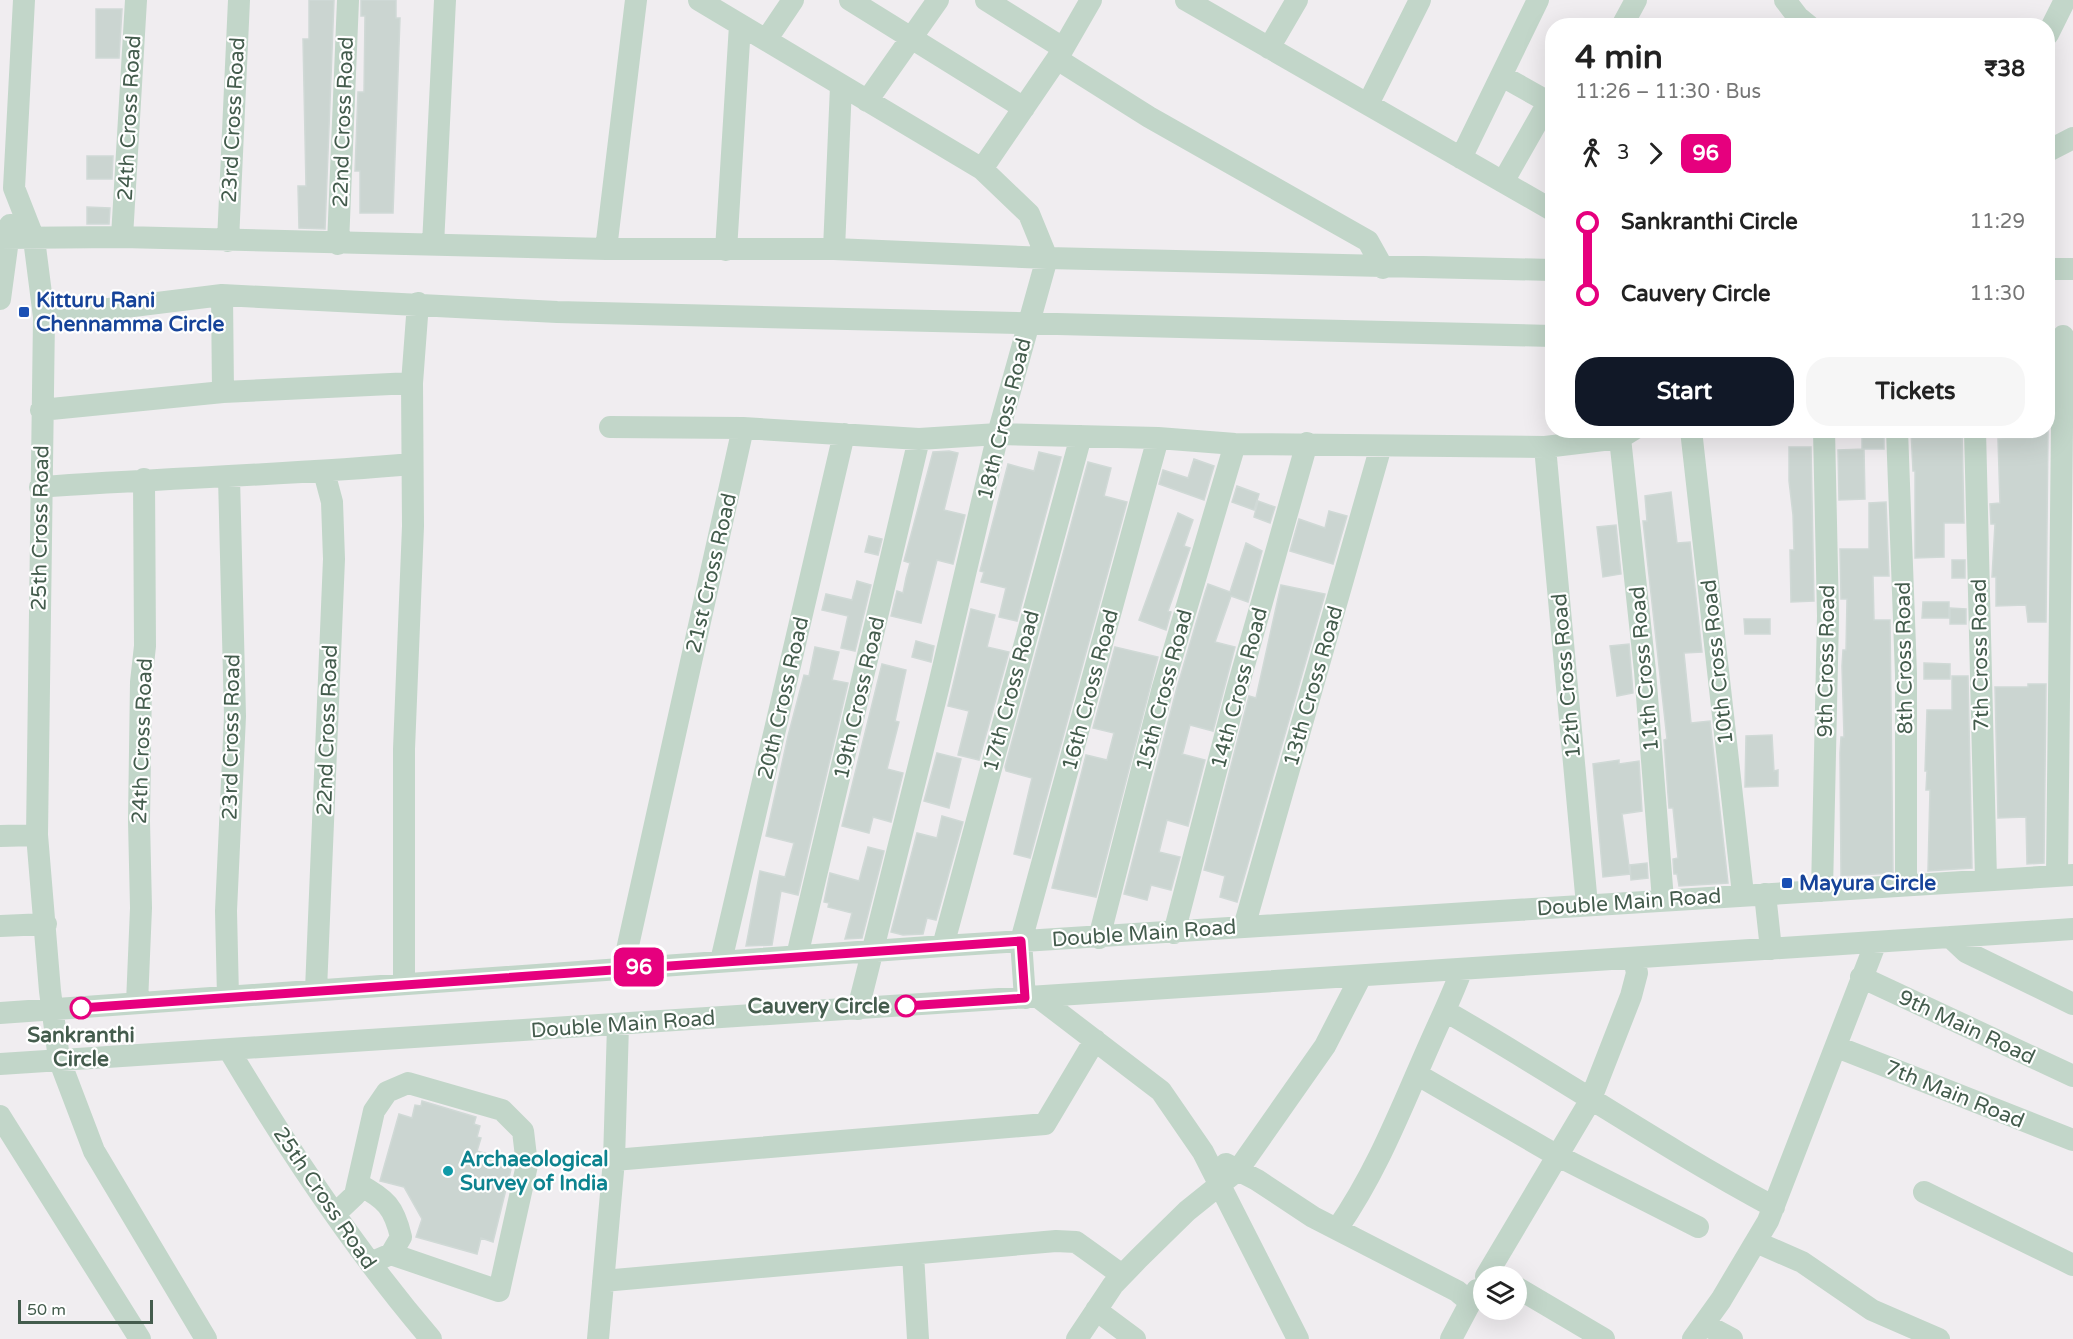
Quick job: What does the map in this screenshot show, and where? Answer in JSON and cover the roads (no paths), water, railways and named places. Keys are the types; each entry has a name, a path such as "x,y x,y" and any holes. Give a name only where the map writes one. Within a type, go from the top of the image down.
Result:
{"street":[{"name":"25th Cross Road","path":"24,0 14,188 34,239 44,317 37,835 50,991 60,1059 94,1151 206,1339"},
{"name":"24th Cross Road","path":"122,237 136,0"},
{"name":"23rd Cross Road","path":"228,241 239,0"},
{"name":"22nd Cross Road","path":"338,244 348,0"},
{"path":"433,245 445,0"},
{"path":"606,249 636,0"},
{"path":"699,0 982,169 1029,214 1047,258"},
{"path":"766,40 793,0"},
{"path":"850,0 1024,108"},
{"path":"867,101 938,0"},
{"path":"986,0 1149,117 1368,241 1383,268"},
{"path":"982,169 1060,53 1091,0"},
{"path":"1186,0 1545,206"},
{"path":"1269,48 1296,0"},
{"path":"1368,105 1420,0"},
{"path":"1461,158 1538,0"},
{"path":"2055,20 2065,0"},
{"path":"726,250 740,25"},
{"path":"1502,76 1545,99"},
{"path":"834,249 841,86"},
{"path":"1503,182 1545,112"},
{"path":"2055,147 2073,138"},
{"path":"0,299 4,238 14,188"},
{"path":"4,238 122,237 606,249 834,249 1383,268 1545,270"},
{"name":"18th Cross Road","path":"858,1009 998,434 1047,258"},
{"path":"2055,269 2073,270"},
{"path":"44,317 222,295 418,303 557,312 1545,336"},
{"path":"222,295 223,392"},
{"path":"404,984 404,749 414,526 412,383 418,303"},
{"path":"2061,336 2065,875"},
{"path":"41,410 223,392 412,383"},
{"path":"610,427 743,428 919,439 998,434 1158,438 1235,444 1307,443 1381,446 1545,447 1602,438"},
{"name":"21st Cross Road","path":"623,968 743,428"},
{"name":"20th Cross Road","path":"721,961 844,434"},
{"name":"17th Cross Road","path":"943,946 1082,436"},
{"name":"16th Cross Road","path":"1031,997 1021,941 1158,438"},
{"name":"11th Cross Road","path":"1627,438 1663,900"},
{"name":"10th Cross Road","path":"1692,438 1754,894 1771,949"},
{"name":"9th Cross Road","path":"1822,891 1828,616 1824,438"},
{"name":"8th Cross Road","path":"1897,438 1906,674 1906,885"},
{"name":"7th Cross Road","path":"1975,438 1986,880"},
{"name":"19th Cross Road","path":"797,956 919,439"},
{"name":"14th Cross Road","path":"1174,933 1237,690 1307,443"},
{"name":"15th Cross Road","path":"1099,938 1163,687 1235,444"},
{"name":"13th Cross Road","path":"1244,927 1381,446"},
{"name":"12th Cross Road","path":"1545,447 1587,905"},
{"path":"40,487 144,479 324,472 412,464"},
{"name":"22nd Cross Road","path":"316,990 334,559 332,502 324,472"},
{"name":"23rd Cross Road","path":"228,997 226,911 235,716 229,477"},
{"name":"24th Cross Road","path":"136,1003 141,908 139,821 141,682 145,646 144,479"},
{"path":"0,836 37,835"},
{"name":"Double Main Road","path":"0,1013 943,946 1099,938 2065,875"},
{"path":"0,926 46,924"},
{"name":"Double Main Road","path":"0,1064 2073,929"},
{"path":"1950,937 1966,952 2073,1005"},
{"path":"1731,1339 1699,1331 1756,1242 1774,1207 1876,942"},
{"path":"1495,1266 1556,1155 1590,1101 1631,996 1637,973 1634,958"},
{"path":"1336,1229 1370,1177 1418,1075 1431,1040 1447,1012 1462,969"},
{"path":"1077,1339 1122,1275 1179,1219 1238,1170 1325,1046 1361,976"},
{"name":"9th Main Road","path":"1861,977 2073,1076"},
{"path":"1031,997 1095,1040 1161,1091 1203,1152 1298,1339"},
{"path":"1447,1012 1528,1058 1590,1101 1774,1207"},
{"path":"598,1339 614,1160 618,1025"},
{"path":"614,1160 1045,1124 1095,1040"},
{"name":"7th Main Road","path":"1837,1047 2073,1140"},
{"name":"25th Cross Road","path":"229,1050 264,1108 370,1263 431,1339"},
{"path":"1418,1075 1556,1155 1698,1227"},
{"path":"336,1214 356,1195 374,1111 387,1092 408,1083 502,1110 523,1131 527,1165 498,1291 391,1254"},
{"path":"0,1116 140,1339"},
{"path":"1203,1152 1238,1170 1336,1229 1457,1291 1469,1301"},
{"path":"358,1184 390,1204 397,1218 401,1237 391,1254 370,1263"},
{"path":"1924,1192 2073,1265"},
{"path":"603,1281 1029,1243 1076,1242 1122,1275"},
{"path":"1756,1242 1802,1262 1872,1310 1939,1339"},
{"path":"913,1254 918,1339"},
{"path":"1527,1294 1597,1337"},
{"path":"1451,1339 1473,1296"},
{"path":"1096,1310 1135,1339"}],"place":[{"name":"Kitturu Rani Chennamma Circle","path":"24,312"},
{"name":"Mayura Circle","path":"1787,883"},
{"name":"Cauvery Circle","path":"906,1006"},
{"name":"Sankranthi Circle","path":"81,1008"},
{"name":"Archaeological Survey of India","path":"448,1171"}]}
